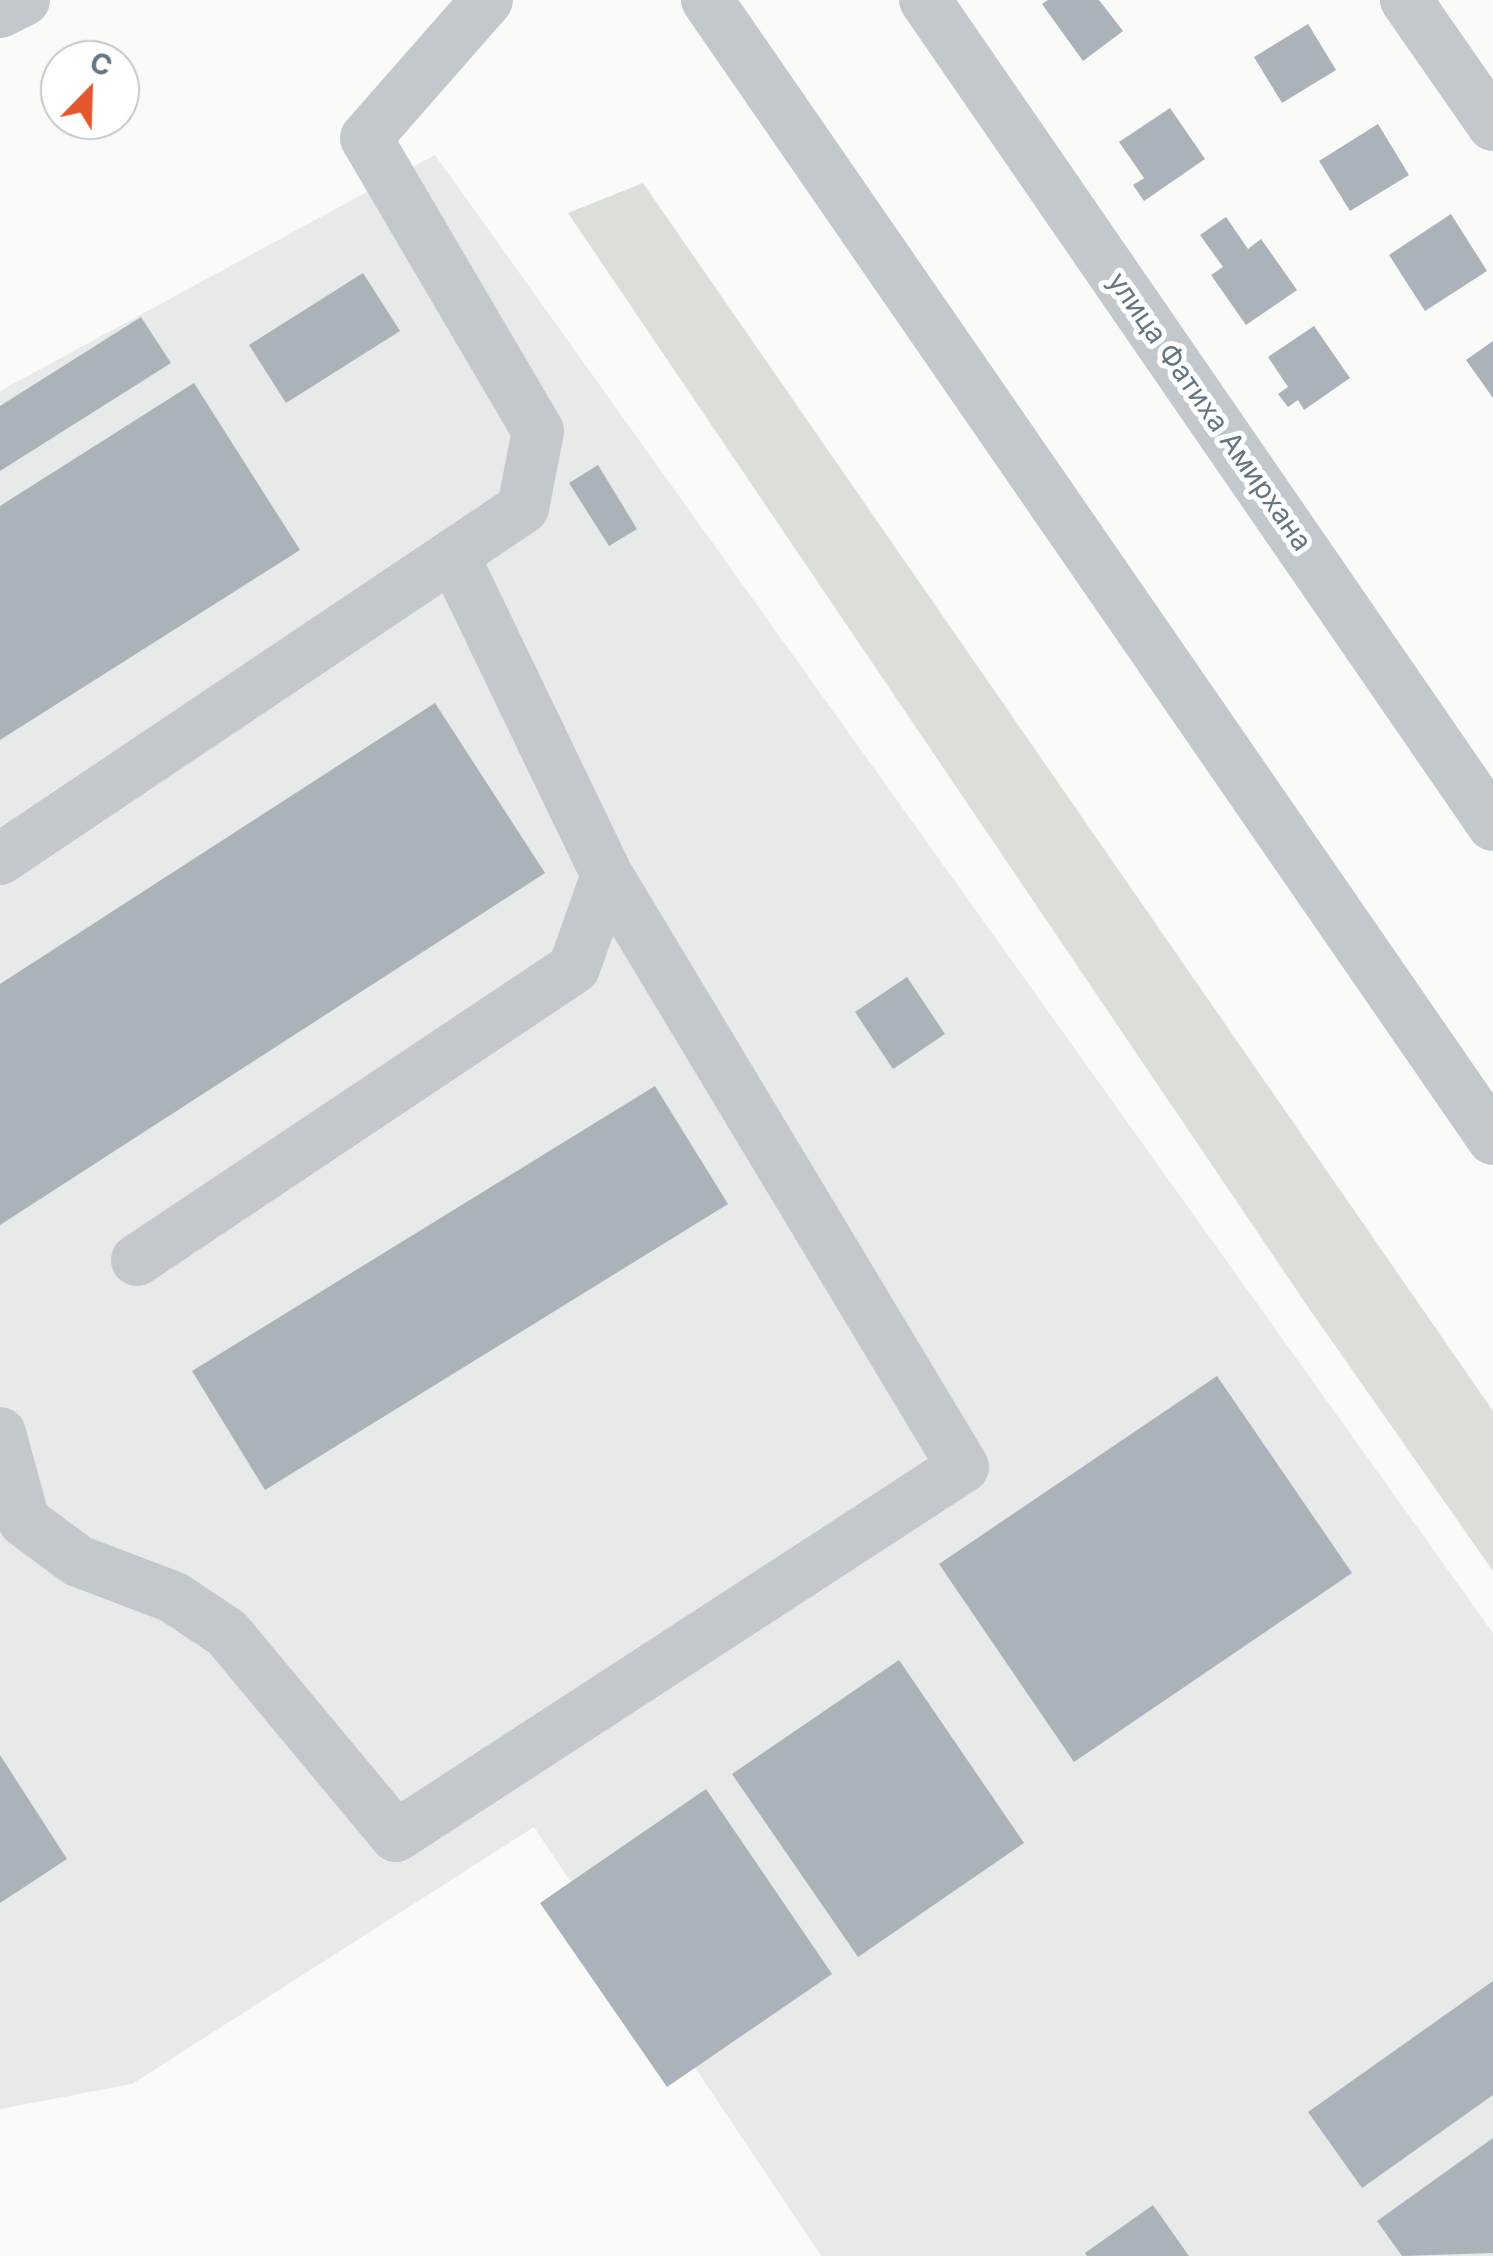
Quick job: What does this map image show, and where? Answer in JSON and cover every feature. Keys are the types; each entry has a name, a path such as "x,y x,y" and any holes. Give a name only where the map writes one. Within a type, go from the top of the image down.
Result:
{"street":[{"path":"0,12 24,0"},
{"path":"0,859 523,508 538,431 366,138 487,0"},
{"path":"707,0 1493,1139"},
{"name":"улица Фатиха Амирхана","path":"925,0 1493,825"},
{"path":"1406,0 1493,125"},
{"path":"0,1434 9,1505 24,1521 78,1561 174,1597 227,1633 396,1836 964,1467 607,875 453,555"},
{"path":"137,1260 574,968 607,875"}],"shaded area":[{"path":"435,155 1493,1633 1493,2256 821,2256 534,1827 132,2084 0,2109 0,391"},
{"path":"643,183 1493,1411 1493,1571 1308,1307 568,213"}],"building":[{"path":"1048,0 1099,0 1123,31 1083,61 1042,4"},
{"path":"1308,24 1336,70 1282,103 1254,57"},
{"path":"1170,108 1205,159 1144,201 1133,185 1144,178 1119,142"},
{"path":"1378,124 1409,175 1350,211 1319,161"},
{"path":"1451,214 1487,271 1425,311 1389,255"},
{"path":"1226,217 1248,249 1261,239 1297,290 1246,325 1211,275 1223,267 1200,235"},
{"path":"363,273 400,331 286,403 249,345"},
{"path":"141,317 171,363 0,471 0,406"},
{"path":"1314,326 1350,378 1304,410 1298,400 1288,407 1278,394 1288,387 1268,357"},
{"path":"1493,341 1493,398 1466,360"},
{"path":"194,383 300,550 0,740 0,506"},
{"path":"598,465 637,529 609,546 569,483"},
{"path":"435,703 545,873 0,1225 0,984"},
{"path":"907,977 945,1034 893,1069 855,1012"},
{"path":"655,1086 728,1204 265,1490 192,1371"},
{"path":"1217,1376 1352,1573 1074,1762 939,1564"},
{"path":"899,1660 1024,1843 858,1957 732,1774"},
{"path":"0,1755 67,1859 0,1903"},
{"path":"706,1789 832,1974 667,2087 540,1903"},
{"path":"1493,1981 1493,2095 1362,2188 1308,2112"},
{"path":"1493,2138 1493,2253 1402,2256 1377,2221"},
{"path":"1153,2205 1189,2256 1087,2256 1085,2253"}]}
